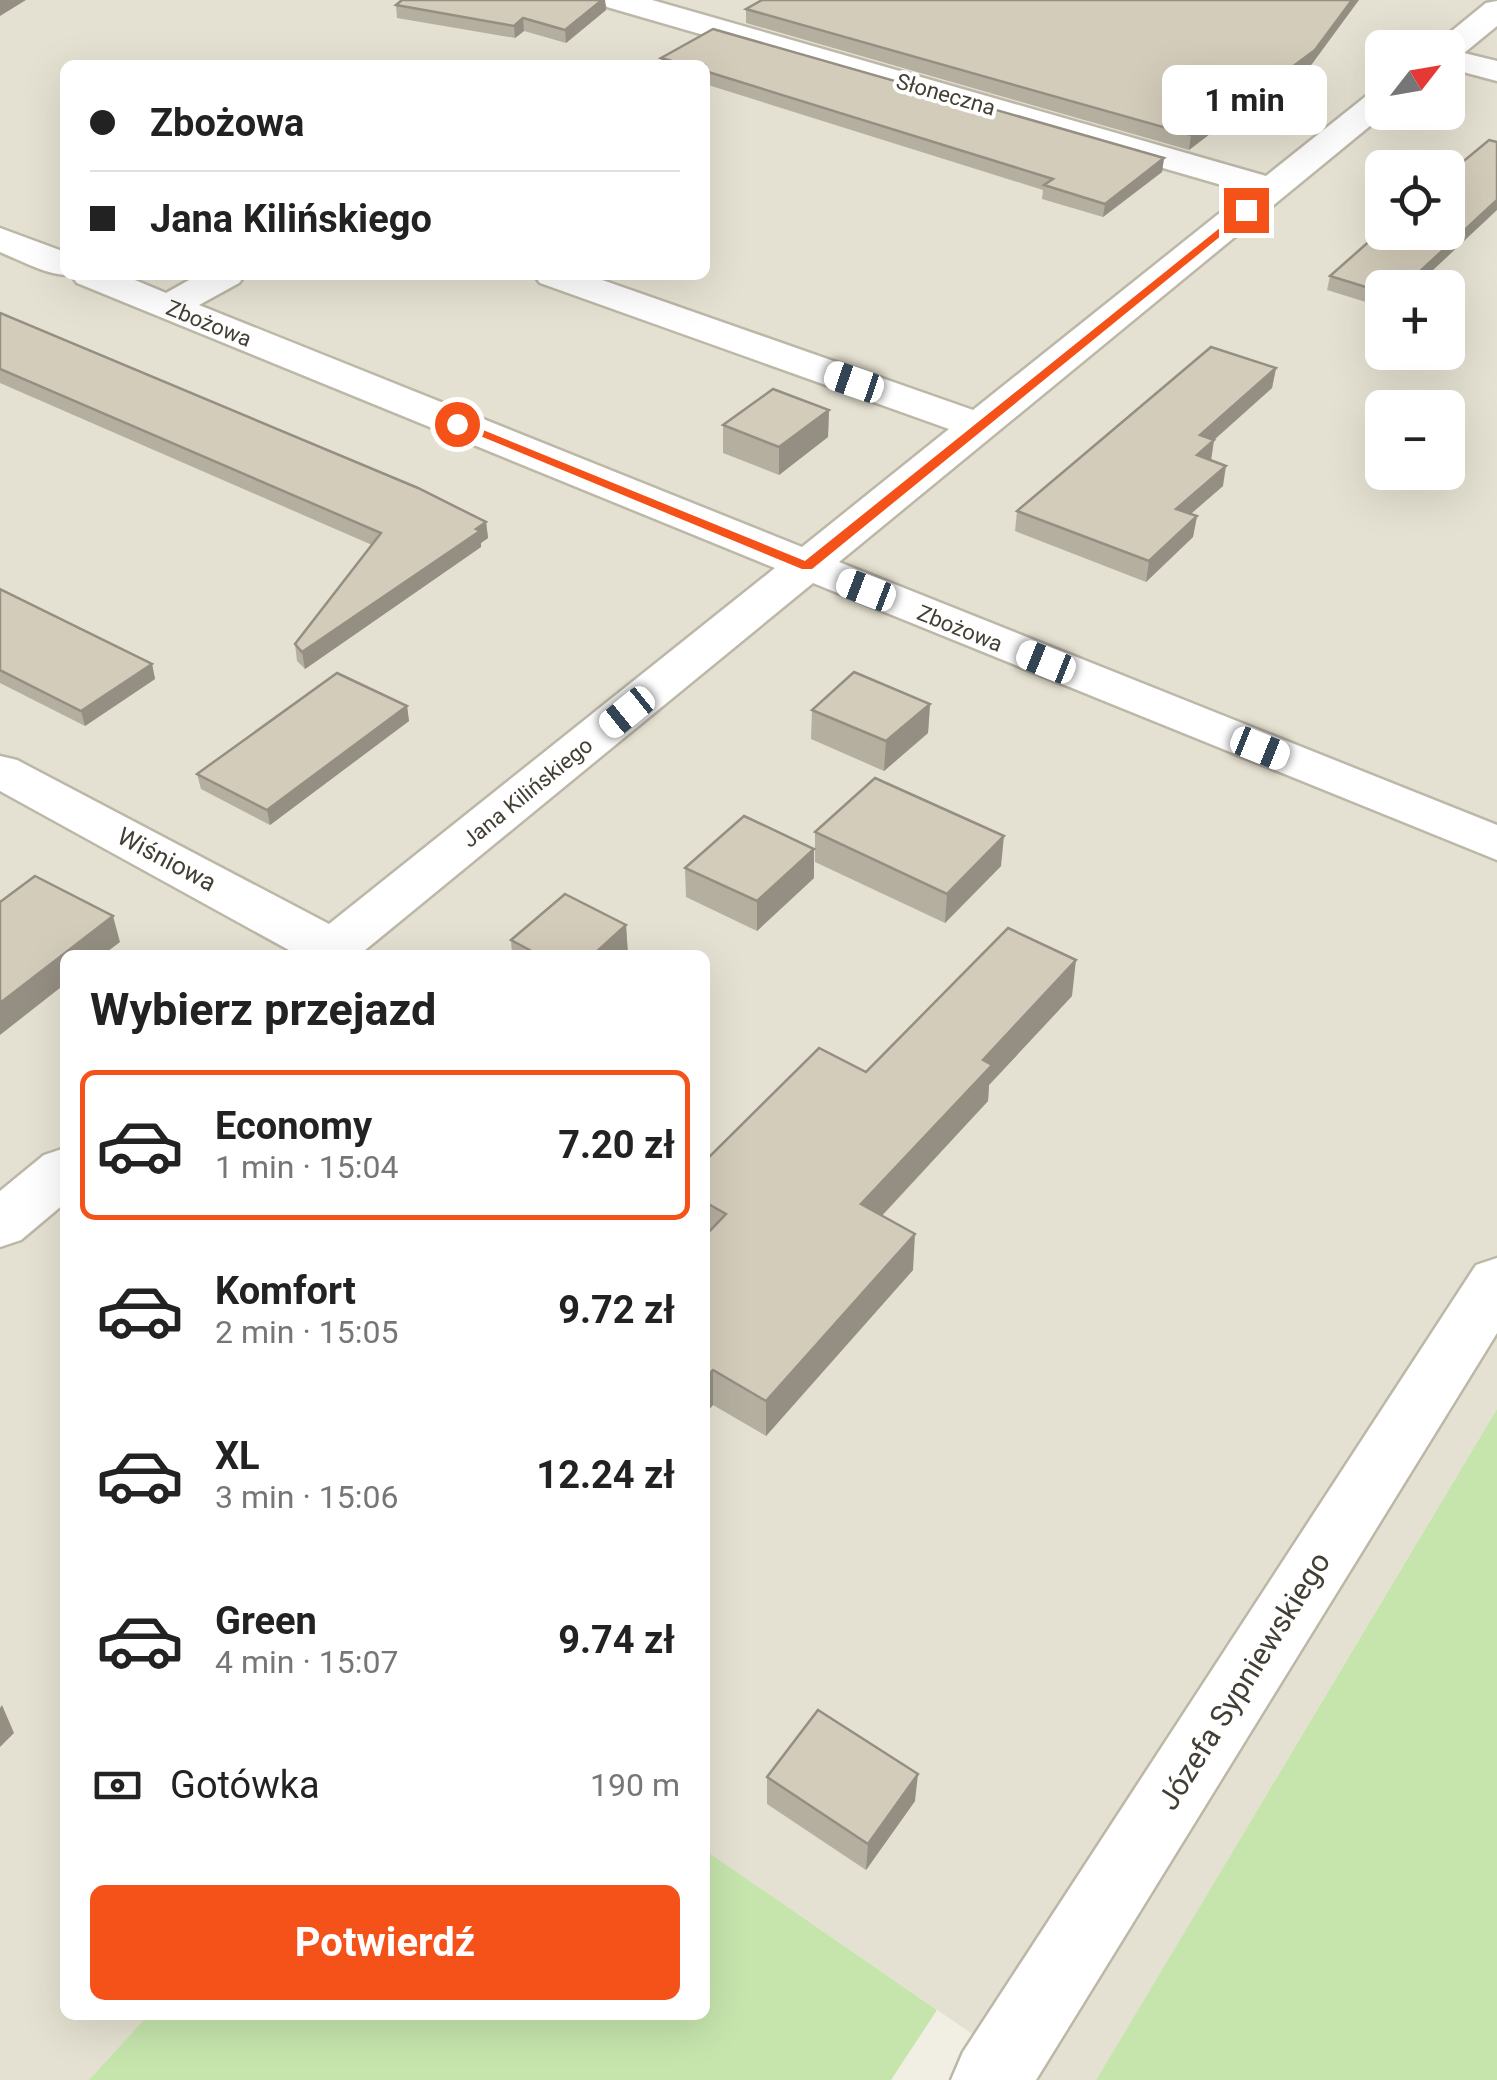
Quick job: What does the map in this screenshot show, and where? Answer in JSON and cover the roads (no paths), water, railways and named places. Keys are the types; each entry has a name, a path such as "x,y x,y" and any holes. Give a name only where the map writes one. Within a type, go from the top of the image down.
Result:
{"street":[{"name":"Słoneczna","path":"618,0 667,5 1273,189"},
{"path":"1465,36 1497,10"},
{"path":"1465,63 1497,71"},
{"name":"Jana Kilińskiego","path":"330,950 1365,114"},
{"path":"0,239 60,263"},
{"name":"Zbożowa","path":"103,280 1497,844"},
{"path":"168,306 217,280"},
{"path":"567,280 978,426"},
{"name":"Wiśniowa","path":"0,771 327,950"},
{"path":"0,1224 60,1174"},
{"name":"Józefa Sypniewskiego","path":"991,2080 1497,1282"}]}
